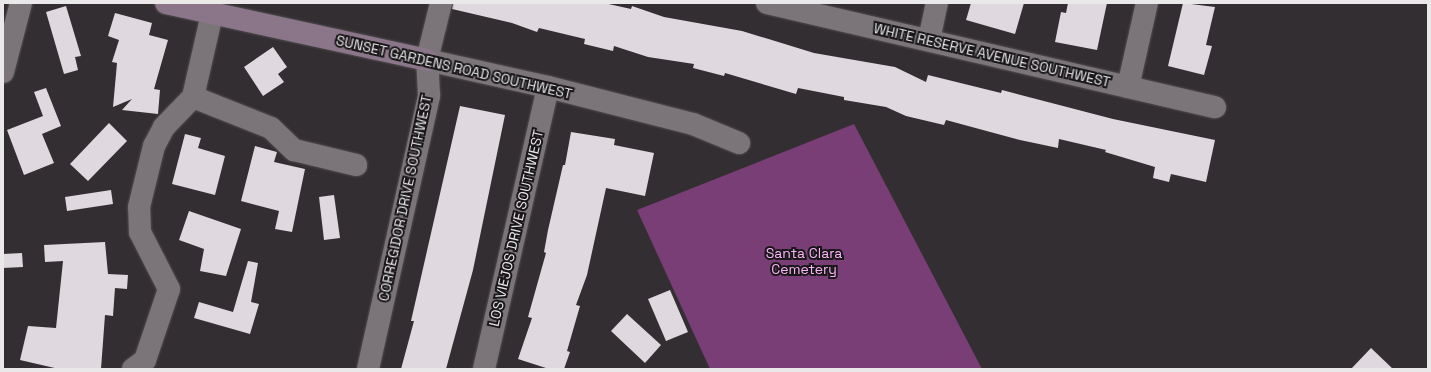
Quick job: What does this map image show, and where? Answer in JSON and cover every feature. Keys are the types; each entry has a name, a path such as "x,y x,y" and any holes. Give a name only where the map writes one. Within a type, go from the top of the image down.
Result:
{"street":[{"path":"3,72 22,3"},
{"name":"SUNSET GARDENS ROAD SOUTHWEST","path":"166,3 548,86 693,124 739,143"},
{"name":"CORREGIDOR DRIVE SOUTHWEST","path":"368,369 429,96 427,60 441,3"},
{"name":"WHITE RESERVE AVENUE SOUTHWEST","path":"767,3 1216,107"},
{"path":"929,40 937,3"},
{"path":"1128,87 1147,3"},
{"path":"133,369 145,360 169,289 140,232 139,207 154,146 164,127 194,97 212,14"},
{"name":"LOS VIEJOS DRIVE SOUTHWEST","path":"484,369 548,86"},
{"path":"194,97 271,128 294,150 356,165"}],"green space":[{"name":"Santa Clara Cemetery","path":"854,124 982,369 710,369 637,210"}],"building":[{"path":"453,3 604,3 631,9 632,6 664,17 742,31 814,53 895,67 926,82 928,75 1001,93 1002,90 1113,119 1215,140 1206,182 1171,174 1169,182 1153,178 1155,167 1105,152 1106,150 1059,139 1058,148 1020,140 946,120 944,125 906,116 886,107 844,100 844,97 798,88 796,94 725,73 724,76 693,68 694,64 648,57 614,46 613,51 584,44 585,39 539,28 537,32 512,23 452,9"},
{"path":"971,3 1024,3 1015,34 966,20"},
{"path":"1068,3 1107,3 1097,50 1055,42 1061,12 1066,13"},
{"path":"1183,3 1215,7 1206,45 1212,46 1204,75 1168,66"},
{"path":"66,6 81,56 75,57 78,70 64,74 46,12"},
{"path":"115,13 152,23 149,35 168,40 154,89 160,90 158,114 122,110 132,99 113,107 117,63 112,62 119,40 108,36"},
{"path":"273,47 287,67 278,74 284,82 263,96 244,67"},
{"path":"46,88 61,126 42,134 54,163 24,175 7,130 43,116 34,92"},
{"path":"460,106 505,115 473,270 446,369 401,369 414,321 411,321"},
{"path":"109,123 127,141 88,181 70,164"},
{"path":"571,132 615,139 614,145 654,153 645,196 606,188 587,275 576,305 580,306 567,351 570,352 564,369 549,369 518,359 532,318 528,317 546,253 544,252 548,230 563,165 565,165"},
{"path":"185,134 201,138 198,148 225,156 215,195 172,184"},
{"path":"255,146 277,152 274,162 305,169 292,232 275,229 279,211 241,201"},
{"path":"111,190 113,204 67,211 65,197"},
{"path":"334,195 340,238 324,240 319,197"},
{"path":"189,211 241,229 226,276 200,271 204,249 179,240"},
{"path":"105,242 108,274 128,275 127,289 115,288 113,316 105,315 101,369 59,369 20,360 28,326 56,328 63,261 45,262 44,245"},
{"path":"22,253 23,267 3,268 3,254"},
{"path":"248,261 258,263 251,302 259,304 250,334 194,318 199,302 233,312"},
{"path":"670,290 688,332 666,341 648,299"},
{"path":"627,314 661,345 645,363 611,331"},
{"path":"1371,348 1393,369 1351,369"}]}
